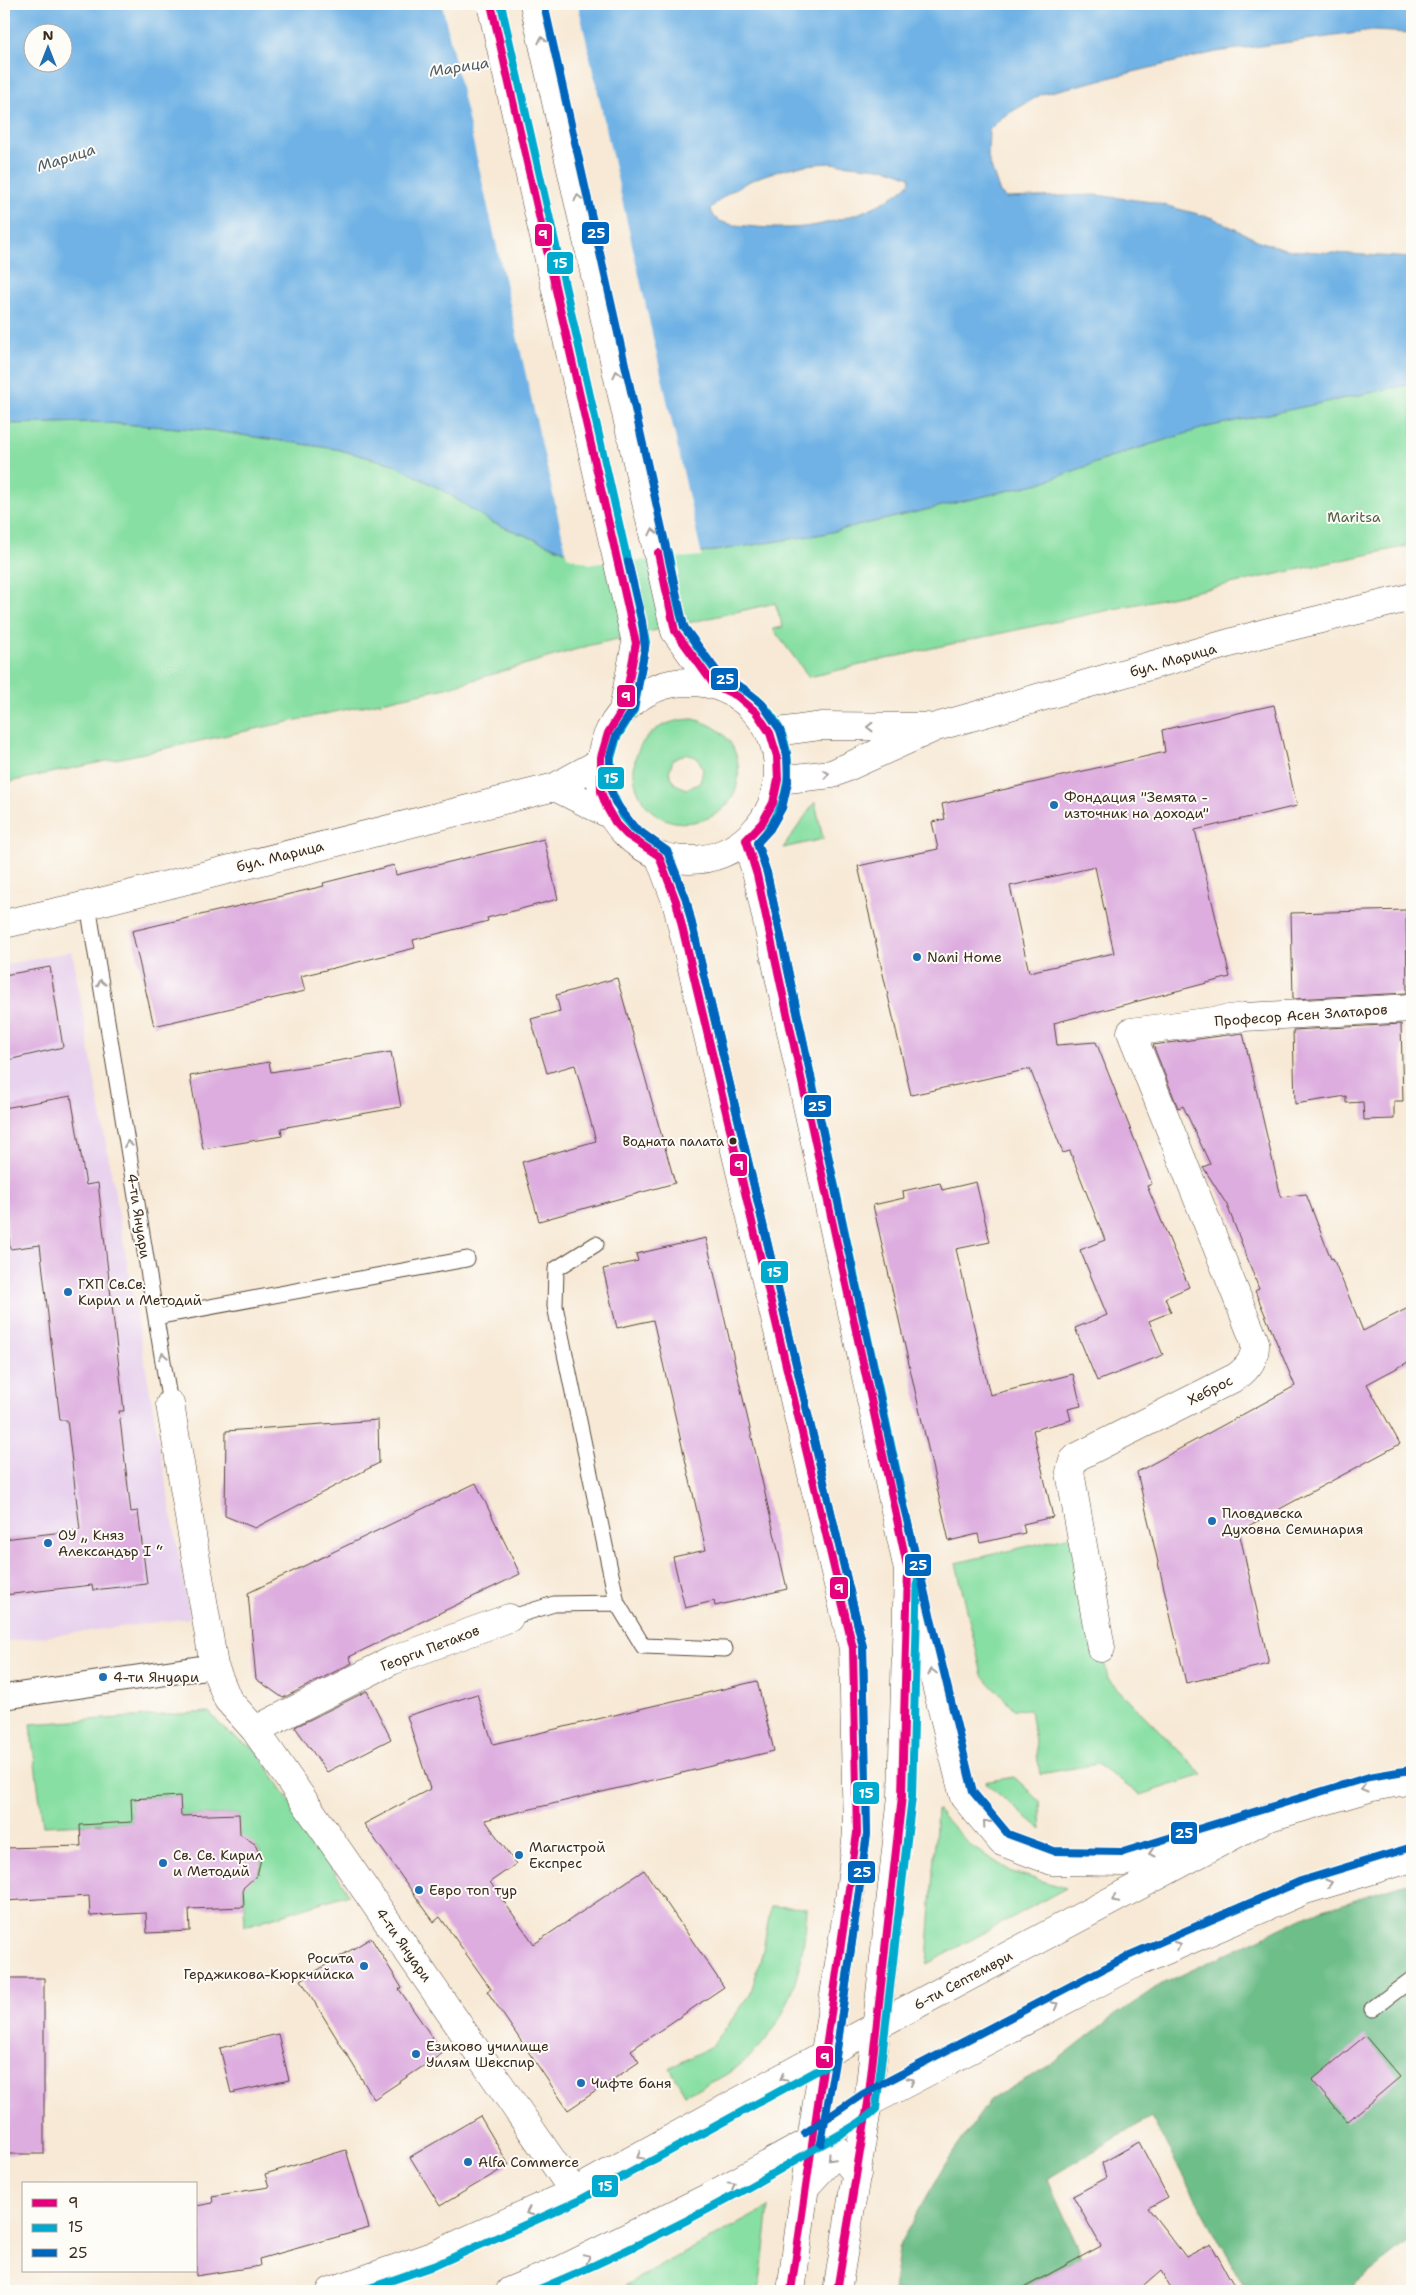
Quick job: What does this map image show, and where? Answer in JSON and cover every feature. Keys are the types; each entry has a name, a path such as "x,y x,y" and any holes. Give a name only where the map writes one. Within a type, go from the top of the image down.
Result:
{"main road":[{"path":"491,4 636,643 624,709"},
{"path":"534,4 675,631 714,685"},
{"name":"бул. Марица","path":"778,780 832,774 936,727 1268,632 1412,598"},
{"path":"689,681 714,685 737,696 756,712 770,733 777,756 778,780 773,803 766,816 746,840 727,852 705,860 682,861 659,856 639,847 622,832 609,814 600,789 599,763 606,734 624,709 642,694 665,684 689,681"},
{"name":"бул. Марица","path":"770,733 821,726 936,727"},
{"name":"бул. Марица","path":"4,924 88,905 555,787 599,763"},
{"path":"555,787 609,814"},
{"path":"746,840 757,875 908,1570 964,1797 1002,1842 1052,1860 1124,1862 1266,1818"},
{"path":"659,856 676,901 853,1648 856,1833 791,2291"},
{"name":"Професор Асен Златаров","path":"1131,1032 1244,1017 1412,1008"},
{"name":"Хеброс","path":"1101,1648 1070,1472 1073,1461 1236,1377 1246,1371 1255,1352 1255,1342 1131,1032"},
{"name":"4-ти Януари","path":"170,1404 214,1666 228,1700 255,1730 574,2192"},
{"path":"837,2291 858,2174 868,2103 902,1796 908,1570"},
{"name":"Георги Петаков","path":"255,1730 391,1661 509,1618"},
{"name":"6-ти Септември","path":"332,2291 432,2256 574,2192 878,2025 1266,1818 1372,1787 1412,1780"},
{"path":"510,2291 561,2270 699,2202 811,2141 868,2103 1134,1964 1305,1890 1412,1858"},
{"path":"805,2187 838,2151 858,2174"}],"street":[{"path":"4,1698 214,1666"}],"lane":[{"name":"4-ти Януари","path":"88,905 170,1404"},
{"path":"596,1244 556,1269 555,1306 617,1603 643,1646 725,1649"},
{"path":"156,1317 467,1259"},
{"name":"Георги Петаков","path":"509,1618 554,1604 617,1603"},
{"path":"1372,2009 1412,1979"}],"shaded area":[{"name":"ГХП Св.Св. Кирил и Методий","path":"72,951 190,1618 4,1642 4,965"}],"green space":[{"name":"Maritsa","path":"1412,384 1412,545 937,647 809,677 773,629 783,627 775,603 591,645 446,688 4,783 4,424 93,422 208,430 336,449 393,464 444,491 491,522 590,561 682,556 823,534 1040,483 1126,452 1207,427"},
{"path":"693,719 701,721 720,731 733,748 738,764 738,782 732,798 722,810 713,816 698,821 673,822 654,813 641,797 634,778 636,757 646,739 664,725","holes":["685,754 698,758 703,770 700,783 687,789 675,784 669,772 673,760"]},
{"path":"815,802 823,839 783,848"},
{"path":"1080,1534 1108,1679 1203,1775 1140,1795 1097,1764 1040,1774 1030,1710 1014,1709 982,1675 956,1563"},
{"path":"209,1712 225,1730 258,1752 349,1894 245,1926 243,1884 251,1879 261,1867 262,1859 260,1852 256,1846 240,1837 239,1814 181,1816 179,1796 131,1799 132,1822 43,1826 30,1724"},
{"path":"1014,1777 1040,1801 1042,1830 984,1782"},
{"path":"937,1810 972,1847 1012,1872 1066,1888 927,1964"},
{"path":"1412,1881 1412,2239 1346,2291 1247,2291 1151,2117 1047,2179 1082,2256 1018,2291 893,2291 900,2243 948,2160 990,2100 1055,2062 1107,2021 1158,1986 1315,1912"},
{"path":"771,1906 807,1908 801,1959 795,1983 786,2005 775,2027 760,2046 742,2063 720,2078 685,2094 670,2068 713,2045 750,1995 762,1955"},
{"path":"769,2207 759,2291 642,2291 625,2285"}],"water":[{"name":"Марица","path":"4,4 1412,4 1412,33 1372,31 1216,52 1042,94 1001,118 989,130 988,158 1000,193 1006,198 1095,195 1152,202 1213,218 1259,241 1288,250 1412,258 1412,384 1207,427 1126,452 1040,483 823,534 682,556 590,561 491,522 444,491 393,464 336,449 208,430 93,422 4,424","holes":["830,163 889,169 910,177 910,182 901,191 876,206 830,222 789,228 741,226 720,221 715,218 710,209 722,198 750,181 781,170"]}],"pier":[{"path":"442,4 578,4 702,556 590,564 567,556"}],"building":[{"path":"1274,705 1297,806 1195,830 1230,977 1054,1023 1057,1045 1096,1042 1152,1184 1147,1186 1189,1287 1165,1298 1171,1312 1149,1321 1163,1355 1097,1381 1075,1328 1107,1315 1080,1250 1105,1240 1070,1151 1063,1153 1030,1069 911,1095 858,866 938,849 932,822 945,819 942,804 1165,752 1162,730","holes":["1095,867 1114,953 1029,972 1010,886"]},
{"path":"544,839 558,899 487,918 488,921 413,940 415,948 301,976 305,991 154,1026 132,931 324,886 323,883 394,865 396,875"},
{"path":"1406,910 1407,993 1293,999 1291,913"},
{"path":"50,967 63,1047 4,1061 4,975"},
{"path":"617,978 675,1183 539,1221 522,1162 596,1141 575,1065 547,1073 531,1019 560,1011 556,995"},
{"path":"1401,1024 1403,1101 1394,1101 1394,1119 1364,1120 1363,1102 1346,1103 1346,1096 1295,1104 1293,1030"},
{"path":"1243,1033 1281,1197 1306,1194 1331,1259 1333,1258 1363,1331 1412,1306 1412,1360 1367,1384 1400,1444 1239,1531 1269,1664 1186,1683 1137,1472 1295,1386 1255,1291 1259,1289 1227,1205 1203,1167 1210,1164 1183,1106 1178,1108 1153,1045"},
{"path":"391,1052 401,1107 281,1128 282,1136 203,1149 190,1076 269,1062 271,1072"},
{"path":"71,1096 86,1185 98,1183 124,1411 119,1411 131,1512 138,1511 147,1584 93,1590 92,1585 4,1595 4,1539 80,1530 67,1420 60,1420 40,1245 10,1249 4,1190 4,1108"},
{"path":"976,1182 990,1242 956,1249 990,1395 1073,1374 1081,1406 1068,1409 1071,1420 1033,1430 1053,1517 1023,1524 1025,1533 980,1543 978,1534 949,1541 873,1205 904,1198 903,1191 940,1183 942,1190"},
{"path":"706,1238 787,1589 715,1606 714,1601 685,1608 673,1557 706,1550 653,1320 617,1328 603,1269 638,1261 636,1254"},
{"path":"378,1420 379,1463 255,1528 225,1516 226,1431"},
{"path":"476,1483 520,1574 349,1657 352,1663 283,1698 256,1679 248,1593"},
{"path":"757,1681 774,1751 485,1820 516,1864 490,1882 534,1944 644,1870 724,1987 631,2050 639,2062 568,2110 487,1991 491,1989 440,1917 434,1922 364,1824 430,1789 407,1716 477,1694 493,1744"},
{"path":"367,1691 391,1739 327,1772 295,1727"},
{"name":"Св. Св. Кирил и Методий","path":"180,1796 181,1816 239,1814 240,1834 255,1844 261,1859 257,1875 243,1888 244,1907 189,1909 190,1931 147,1933 146,1913 90,1916 89,1896 4,1901 4,1848 81,1846 80,1825 132,1822 131,1799"},
{"path":"371,1938 402,1988 399,1989 443,2053 374,2099 301,1980"},
{"path":"4,1978 44,1978 44,2154 4,2154"},
{"path":"278,2034 289,2080 231,2093 220,2048"},
{"path":"1365,2036 1400,2077 1347,2122 1312,2080"},
{"path":"480,2116 509,2165 440,2206 410,2157"},
{"path":"1139,2142 1168,2197 1148,2208 1186,2257 1211,2244 1237,2291 1173,2291 1161,2271 1138,2291 1018,2291 1101,2246 1073,2196 1106,2178 1102,2163"},
{"path":"346,2150 369,2228 259,2259 260,2266 196,2276 196,2272 198,2272 198,2206 213,2203 212,2196 269,2187 265,2174"}],"transit line":[{"name":"9","path":"491,4 636,643 624,707 608,733 601,757 601,792 615,822 627,835 659,856 676,901 853,1648 857,1833 791,2291"},
{"name":"15","path":"361,2291 436,2265 578,2201 833,2062 836,2056 867,1834 863,1647 686,899 667,851 633,828 623,816 611,790 611,758 617,737 634,710 646,642 501,4"},
{"name":"25","path":"544,4 684,627 721,677 743,688 762,704 780,730 787,755 788,782 782,808 770,829 757,843 767,873 900,1491 973,1792 1008,1834 1054,1851 1123,1852 1369,1777 1410,1770"},
{"name":"15","path":"535,2291 639,2244 707,2210 843,2133 876,2109 912,1797 918,1569 767,873 757,843 769,828 785,793 788,775 787,756 783,738 775,721 763,705 749,693 722,678 702,654 686,630 679,609 668,552"},
{"name":"9","path":"658,553 675,631 714,685 737,696 756,712 770,733 777,756 778,780 773,803 762,823 746,840"},
{"name":"25","path":"628,562 642,621 645,648 634,708 616,736 610,756 610,788 615,802 634,827 667,851 686,899 863,1647 867,1834 836,2056 821,2143"},
{"name":"9","path":"746,840 757,875 908,1570 902,1796 868,2103 837,2291"},
{"name":"25","path":"805,2133 863,2094 1130,1955 1301,1881 1409,1848"}],"place":[{"name":"Фондация \"Земята - източник на доходи\"","path":"1054,805"},
{"name":"Nani Home","path":"917,957"},
{"name":"Водната палата","path":"733,1141"},
{"name":"ГХП Св.Св. Кирил и Методий","path":"68,1292"},
{"name":"Пловдивска Духовна Семинария","path":"1212,1521"},
{"name":"ОУ „ Княз Александър I “","path":"48,1543"},
{"name":"4-ти Януари","path":"103,1677"},
{"name":"Магистрой Експрес","path":"519,1855"},
{"name":"Св. Св. Кирил и Методий","path":"163,1863"},
{"name":"Евро топ тур","path":"419,1890"},
{"name":"Росита Герджикова-Кюркчийска","path":"364,1966"},
{"name":"Езиково училище Уилям Шекспир","path":"416,2054"},
{"name":"Чифте баня","path":"581,2083"},
{"name":"Alfa Commerce","path":"468,2162"}]}
